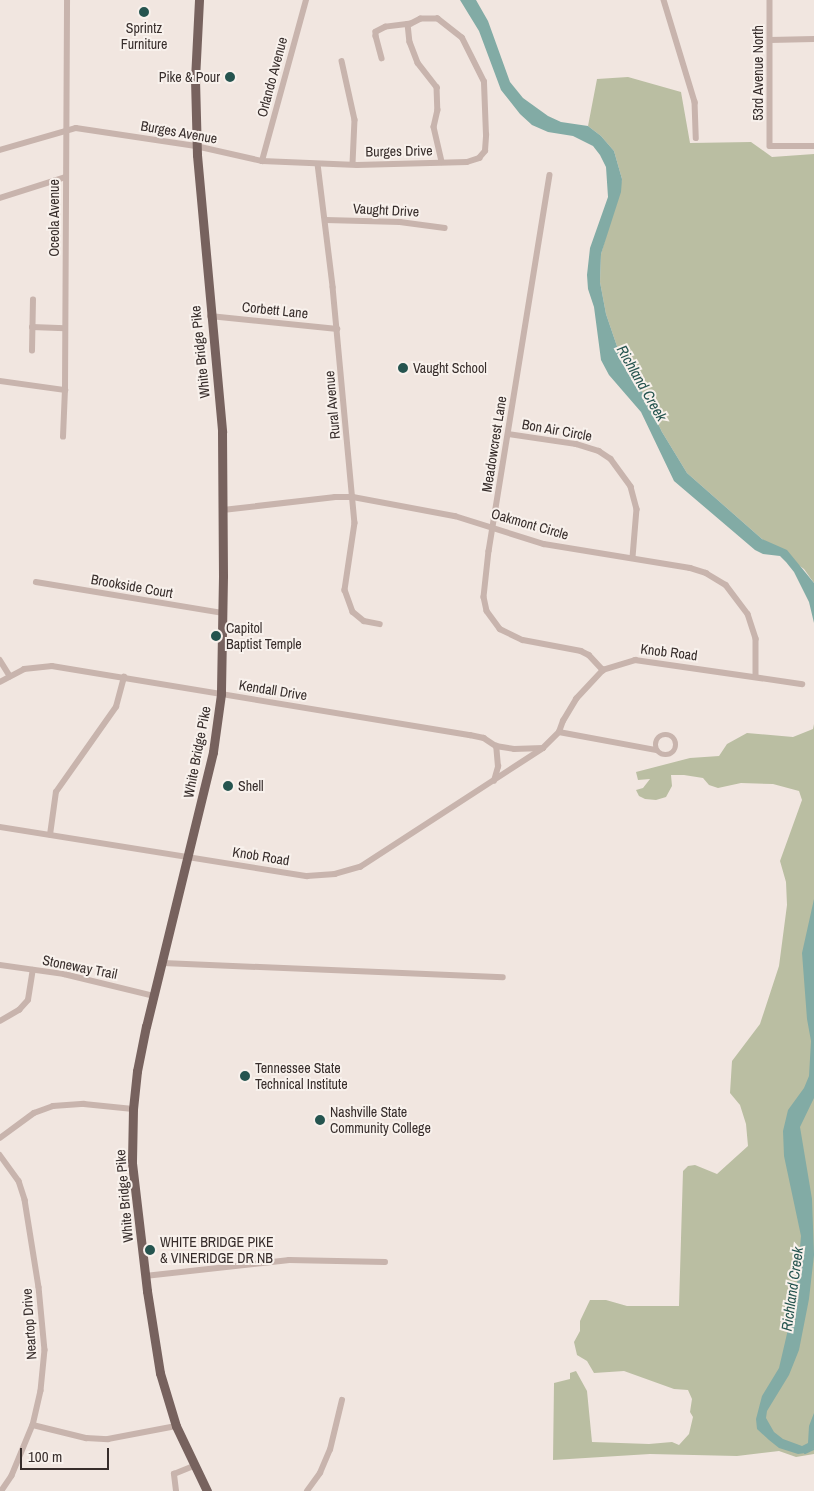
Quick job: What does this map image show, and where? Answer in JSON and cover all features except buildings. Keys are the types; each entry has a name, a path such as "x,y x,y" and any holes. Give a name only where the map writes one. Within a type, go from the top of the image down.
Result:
{"main road":[{"name":"White Bridge Pike","path":"199,0 194,85 196,146 222,432 223,613 221,694 214,752 137,1071 133,1109 132,1163 145,1276 160,1373 176,1426 207,1491"}],"street":[{"name":"Oceola Avenue","path":"63,437 68,131 67,0"},
{"name":"Orlando Avenue","path":"262,161 306,0"},
{"path":"664,0 695,102 696,138"},
{"name":"53rd Avenue North","path":"770,0 770,146 814,146"},
{"name":"Burges Drive","path":"355,164 467,162 479,158 485,152 484,82 462,38 438,19 421,19 408,24 386,27 376,32 382,58"},
{"name":"Burges Drive","path":"408,24 410,42 418,63 437,87 438,110 434,127 442,162"},
{"path":"770,40 814,39"},
{"path":"342,61 355,120 355,164"},
{"name":"Burges Avenue","path":"0,150 76,128 196,146 262,161 355,164"},
{"name":"Rural Avenue","path":"318,164 326,220 353,498 354,536 345,590 353,612 364,621 380,624"},
{"name":"Meadowcrest Lane","path":"550,176 508,434 484,597 487,611 500,629 523,640 581,651 589,655 603,670"},
{"path":"0,198 66,177"},
{"name":"Vaught Drive","path":"326,220 400,222 445,228"},
{"path":"32,350 33,300"},
{"name":"Corbett Lane","path":"210,316 337,329"},
{"path":"32,327 65,328"},
{"path":"0,381 65,390"},
{"name":"Bon Air Circle","path":"508,434 576,444 599,451 611,459 631,487 637,509 633,558"},
{"name":"Oakmont Circle","path":"223,510 335,497 353,498 455,516 544,544 706,572 726,585 748,614 756,639 756,677"},
{"name":"Brookside Court","path":"36,582 223,613"},
{"path":"0,660 10,676"},
{"name":"Knob Road","path":"0,827 307,876 334,874 360,867 543,748 558,732 562,720 576,698 603,670 635,660 802,684"},
{"name":"Kendall Drive","path":"0,682 24,669 52,666 470,735 484,738 496,746 514,749 543,748"},
{"path":"50,835 56,792 116,707 124,678"},
{"path":"558,732 656,750"},
{"path":"494,781 498,767 496,746"},
{"path":"162,963 503,977"},
{"name":"Stoneway Trail","path":"0,965 64,974 154,996"},
{"path":"0,1021 19,1010 28,1000 33,970"},
{"path":"0,1138 34,1113 53,1106 84,1104 133,1109"},
{"name":"Neartop Drive","path":"0,1155 19,1181 26,1200 43,1321 44,1366 33,1425 12,1476 2,1491"},
{"path":"145,1276 289,1260 385,1262"},
{"path":"307,1491 320,1473 330,1450 342,1400"},
{"path":"33,1425 86,1438 108,1439 176,1426"},
{"path":"176,1491 174,1474 194,1466"}],"green space":[{"path":"628,77 681,92 690,143 751,142 772,157 814,154 814,583 804,569 762,539 687,473 662,432 644,395 622,361 606,314 600,282 601,254 622,179 614,151 601,136 588,126 597,79"},
{"path":"814,724 814,1454 796,1457 779,1451 737,1456 650,1454 553,1460 554,1383 570,1379 570,1373 576,1371 587,1391 592,1442 649,1444 672,1442 679,1445 689,1434 693,1417 690,1412 692,1399 688,1390 674,1389 624,1371 594,1373 587,1361 577,1355 574,1342 580,1331 580,1321 590,1300 606,1300 627,1306 679,1306 683,1171 688,1166 695,1165 717,1174 748,1146 746,1124 740,1105 730,1093 732,1061 760,1024 779,966 787,905 786,882 780,861 802,800 799,791 773,784 741,783 718,788 709,785 703,778 684,775 671,775 672,786 666,797 656,800 645,799 639,796 636,790 643,788 650,779 638,780 636,772 690,758 719,756 727,744 747,733 793,737 813,729"}],"water":[{"path":"460,0 476,0 488,21 510,82 523,98 548,116 561,122 588,126 601,136 614,151 622,179 621,192 601,254 600,282 606,314 622,361 644,395 662,432 687,473 762,539 787,550 814,583 814,623 809,602 794,572 786,562 780,556 763,554 755,550 674,481 641,412 609,375 601,360 594,307 588,289 587,275 590,248 608,197 606,167 593,146 573,136 548,132 532,125 520,114 501,90 479,31"},
{"path":"814,899 814,1098 800,1127 812,1199 814,1255 809,1299 799,1350 789,1375 767,1411 766,1418 774,1432 783,1439 802,1446 808,1443 809,1426 814,1413 814,1448 806,1453 798,1454 779,1448 769,1440 757,1429 756,1419 762,1396 779,1368 796,1295 801,1236 784,1156 783,1131 788,1110 804,1088 809,1076 811,1041 807,1019 802,953"}],"waterway":[{"name":"Richland Creek","path":"805,1453 814,1449"}],"place":[{"name":"Sprintz Furniture","path":"144,12"},
{"name":"Pike & Pour","path":"230,77"},
{"name":"Vaught School","path":"403,368"},
{"name":"Capitol Baptist Temple","path":"216,636"},
{"name":"Shell","path":"228,786"},
{"name":"Tennessee State Technical Institute","path":"245,1076"},
{"name":"Nashville State Community College","path":"320,1120"},
{"name":"WHITE BRIDGE PIKE & VINERIDGE DR NB","path":"150,1250"}]}
